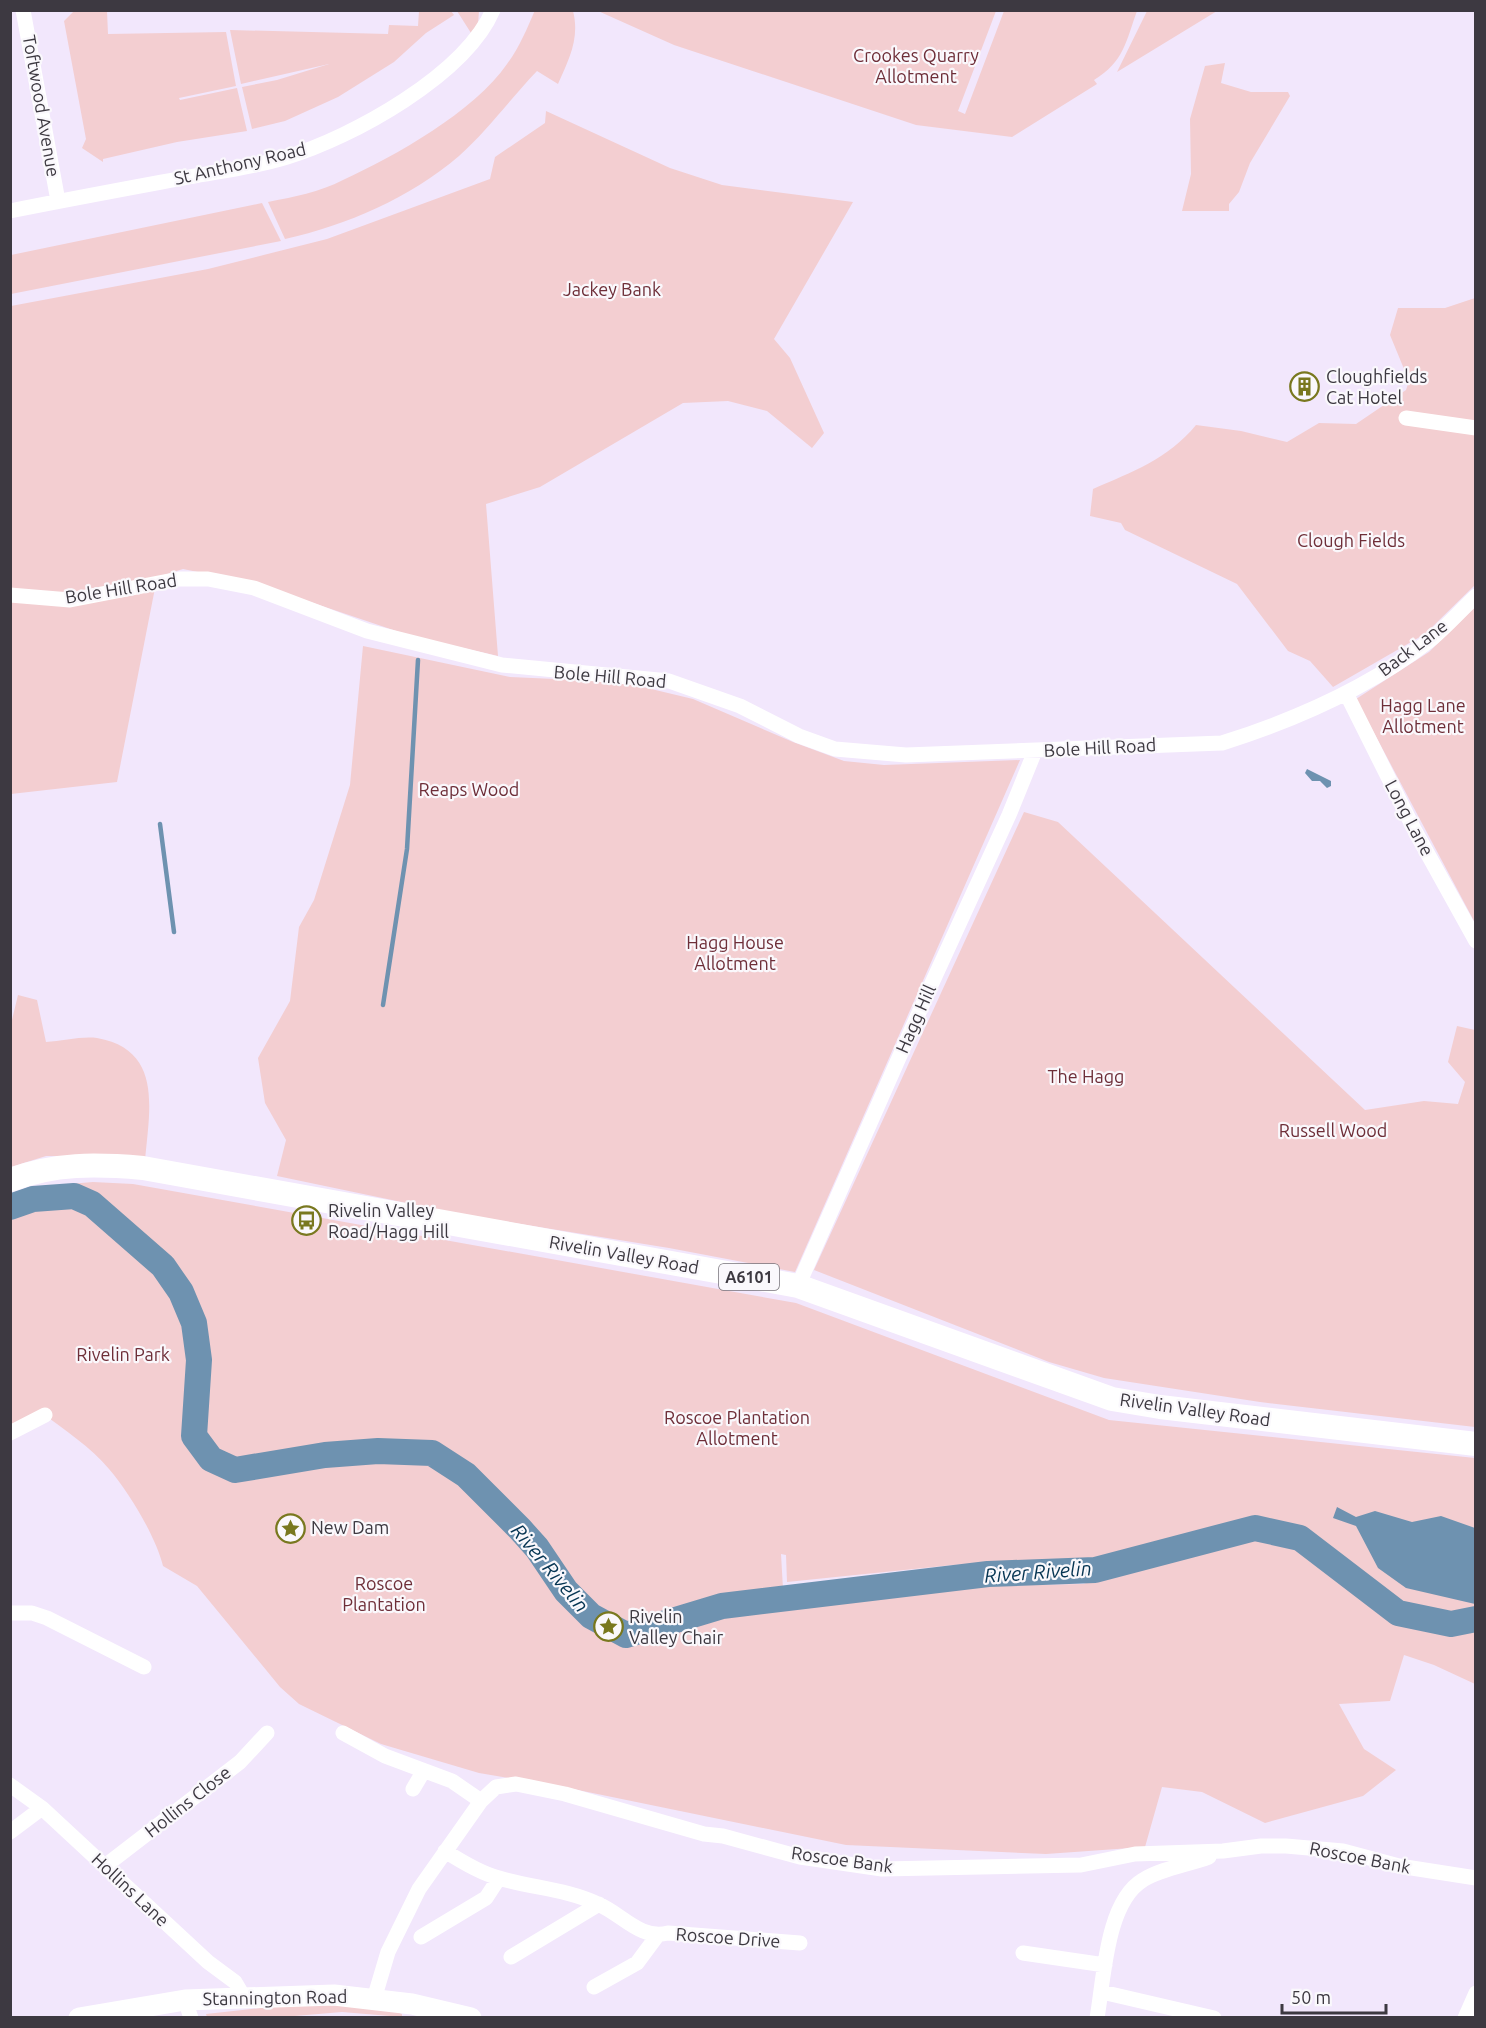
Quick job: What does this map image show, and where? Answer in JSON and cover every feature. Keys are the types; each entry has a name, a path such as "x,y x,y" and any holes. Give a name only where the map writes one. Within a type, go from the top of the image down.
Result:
{"main road":[{"name":"Rivelin Valley Road","path":"10,1180 39,1169 67,1165 143,1168 798,1286 1112,1399 1160,1407 1476,1444"},
{"name":"Stannington Road","path":"79,2018 188,2009 245,1999 334,1995 374,1999 471,2018"}],"street":[{"name":"Toftwood Avenue","path":"23,10 58,201"},
{"name":"St Anthony Road","path":"10,211 257,164 312,149 354,129 433,81 464,54 487,25 494,10"},
{"path":"1406,418 1476,428"},
{"name":"Bole Hill Road","path":"10,595 70,600 179,579 208,579 254,588 367,631 502,665 669,681 740,706 799,736 835,749 906,755 1222,743 1260,731 1346,693"},
{"name":"Back Lane","path":"1346,693 1429,640 1476,596"},
{"name":"Long Lane","path":"1346,693 1415,831 1476,941"},
{"name":"Hagg Hill","path":"798,1286 932,982 1009,815 1035,751"},
{"path":"10,1433 45,1415"},
{"path":"10,1613 32,1613 47,1618 144,1667"},
{"name":"Hollins Close","path":"105,1866 240,1762 267,1732"},
{"path":"344,1733 423,1773 452,1781 481,1801"},
{"path":"413,1789 423,1773"},
{"name":"Roscoe Bank","path":"374,1999 377,1982 388,1952 409,1906 445,1851 481,1801 496,1787 516,1784 565,1794 694,1832 723,1836 800,1857 882,1869 1081,1865 1135,1854 1223,1851 1261,1846 1343,1851 1409,1868 1476,1878"},
{"name":"Hollins Lane","path":"10,1785 42,1808 208,1962 235,1982 245,1999"},
{"path":"10,1832 42,1808"},
{"name":"Roscoe Drive","path":"445,1851 466,1865 499,1878 551,1887 599,1904 635,1928 657,1936 668,1933 691,1937 800,1942"},
{"path":"1097,2018 1105,1965 1114,1924 1122,1903 1141,1880 1223,1851"},
{"path":"422,1937 486,1898 499,1878"},
{"path":"511,1957 599,1904"},
{"name":"Roscoe Drive","path":"594,1987 637,1963 657,1936"},
{"path":"1023,1953 1105,1965"},
{"path":"1102,1992 1214,2018"},
{"path":"1465,2018 1476,1993"}],"green space":[{"path":"535,10 573,11 574,39 558,84 537,71 459,156 420,185 354,218 285,239 268,202 325,188 364,170 432,131 475,99 493,82 519,45"},
{"path":"1147,10 1217,11 1117,72"},
{"path":"74,11 107,11 108,34 226,32 236,86 179,98 180,100 237,88 247,131 177,142 103,159 103,162 82,148 86,139 64,21"},
{"path":"419,11 451,11 454,15 426,33 394,62 338,97 285,121 252,129 242,87 277,80 329,64 241,84 230,30 388,34 389,25 418,26"},
{"path":"457,11 479,11 478,24 471,33"},
{"name":"Crookes Quarry Allotment","path":"598,11 996,11 958,111 965,114 1004,11 1137,11 1123,50 1112,66 1094,80 1097,84 1012,137 916,125 674,45"},
{"path":"1225,63 1221,83 1251,92 1288,92 1290,96 1250,163 1239,192 1229,204 1229,211 1182,211 1191,174 1190,119 1205,66"},
{"name":"Jackey Bank","path":"546,111 670,168 722,185 853,202 774,339 790,358 824,433 812,448 767,411 728,401 683,403 540,487 486,504 498,656 411,636 257,584 183,569 117,590 156,583 117,782 11,794 11,306 208,269 327,239 490,179 495,157 545,123"},
{"path":"262,203 281,241 11,294 11,255"},
{"name":"Clough Fields","path":"1475,298 1475,585 1425,634 1333,687 1310,661 1288,651 1237,584 1125,530 1121,523 1090,516 1093,489 1161,456 1174,447 1196,425 1241,431 1287,442 1319,423 1356,424 1406,390 1409,381 1390,335 1398,308 1445,308"},
{"name":"Hagg Lane Allotment","path":"1475,607 1475,923 1356,699 1429,652"},
{"path":"363,646 510,677 622,682 693,699 844,761 884,765 1020,760 795,1272 669,1248 459,1214 277,1176 286,1140 265,1103 258,1058 290,1001 299,927 314,900 350,785"},
{"path":"1024,812 1058,822 1365,1110 1424,1101 1458,1104 1465,1082 1448,1062 1457,1026 1475,1030 1475,1427 1260,1402 1104,1378 1049,1362 814,1270"},
{"path":"18,995 37,1000 46,1042 97,1038 118,1045 133,1055 143,1069 148,1085 149,1122 145,1161 98,1156 46,1156 11,1167 11,1024"},
{"path":"93,1182 133,1184 796,1303 1109,1420 1475,1458 1475,1612 1451,1616 1398,1604 1303,1533 1267,1522 1101,1561 1014,1568 1014,1562 953,1565 787,1582 786,1555 781,1554 783,1589 718,1598 666,1617 620,1628 591,1612 565,1581 541,1541 497,1492 466,1465 428,1445 394,1442 306,1446 264,1459 236,1460 223,1455 207,1433 204,1390 208,1363 199,1344 192,1303 181,1277 171,1267 163,1282 178,1303 187,1338 187,1436 208,1463 237,1475 339,1459 424,1457 461,1478 534,1553 559,1595 592,1626 623,1640 733,1613 862,1601 967,1586 1083,1584 1257,1533 1299,1543 1391,1614 1451,1629 1475,1624 1475,1684 1434,1665 1404,1655 1390,1701 1339,1704 1364,1749 1396,1770 1363,1796 1265,1823 1202,1792 1162,1787 1145,1847 1046,1854 846,1845 573,1789 479,1773 381,1744 299,1704 280,1687 197,1586 163,1566 148,1529 133,1502 109,1469 85,1446 41,1412 11,1428 11,1196 46,1186"},
{"path":"306,2003 387,2007 402,2014 402,2017 342,2012 271,2018 207,2017 206,2014"}],"water":[{"path":"1307,769 1331,781 1331,786 1327,788 1320,781 1312,781 1305,773"},
{"path":"1337,1507 1356,1517 1375,1511 1412,1522 1441,1516 1475,1528 1475,1604 1406,1588 1378,1568 1356,1526 1333,1518"}],"waterway":[{"path":"383,1005 407,849 418,660"},
{"path":"160,824 174,932"},
{"name":"River Rivelin","path":"10,1207 33,1199 74,1196 92,1204 163,1266 181,1292 194,1323 199,1360 194,1436 211,1459 235,1470 325,1455 378,1451 432,1453 466,1475 520,1529 537,1548 566,1591 591,1616 626,1635 722,1606 988,1574 1095,1570 1255,1528 1300,1538 1398,1613 1451,1624 1476,1619"}],"place":[{"name":"Cloughfields Cat Hotel","path":"1305,387"},
{"name":"Rivelin Valley Road/Hagg Hill","path":"307,1221"},
{"name":"New Dam","path":"290,1528"},
{"name":"Rivelin Valley Chair","path":"608,1627"}],"park label":[{"name":"Reaps Wood","path":"469,790"},
{"name":"Hagg House Allotment","path":"735,953"},
{"name":"The Hagg","path":"1086,1077"},
{"name":"Russell Wood","path":"1333,1131"},
{"name":"Rivelin Park","path":"123,1355"},
{"name":"Roscoe Plantation Allotment","path":"737,1428"},
{"name":"Roscoe Plantation","path":"384,1594"}]}
